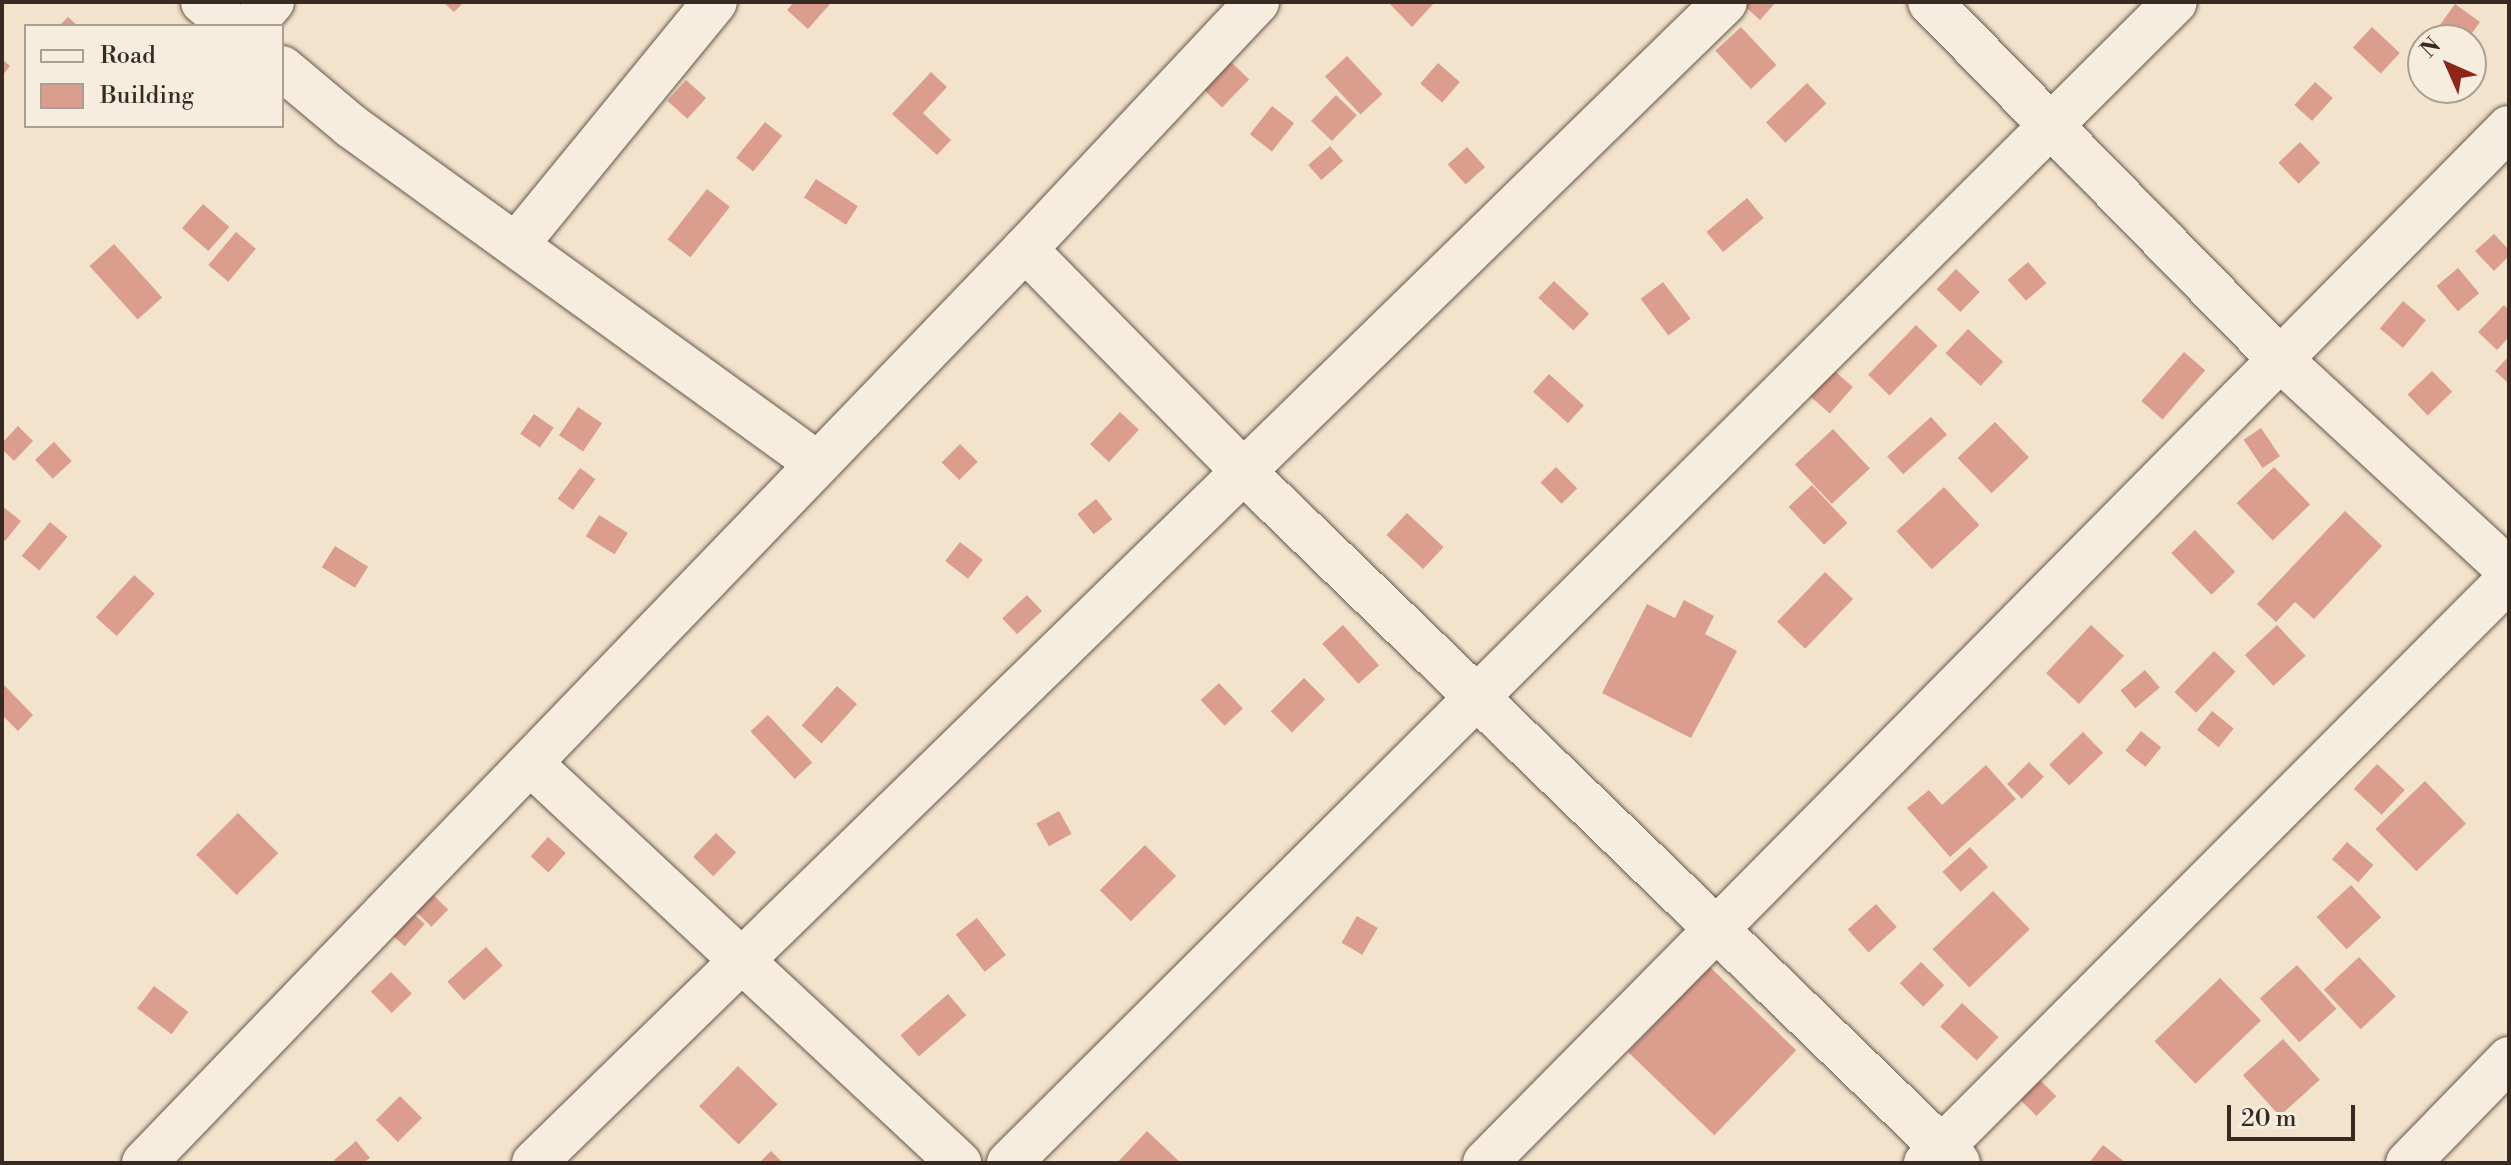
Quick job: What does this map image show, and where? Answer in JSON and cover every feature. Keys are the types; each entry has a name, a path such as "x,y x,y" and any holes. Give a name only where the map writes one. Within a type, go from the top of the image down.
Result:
{"street":[{"path":"203,2 230,24"},
{"path":"253,24 272,2"},
{"path":"516,245 715,2"},
{"path":"144,1163 1025,249 1257,2"},
{"path":"534,1163 1725,2"},
{"path":"1930,2 2280,359 2509,570"},
{"path":"1009,1163 2175,2"},
{"path":"284,70 351,126 818,464"},
{"path":"1485,1163 2509,128"},
{"path":"1025,249 1245,473 1716,930 1942,1158 2509,579"},
{"path":"530,763 959,1163"},
{"path":"2408,1163 2509,1059"}],"building":[{"path":"443,2 464,2 454,12"},
{"path":"794,2 830,4 808,29 787,10"},
{"path":"1388,2 1435,2 1412,27"},
{"path":"1740,2 1776,2 1760,20"},
{"path":"2455,4 2480,22 2479,24 2441,24"},
{"path":"68,17 76,24 61,24"},
{"path":"1741,27 1776,65 1751,89 1715,51"},
{"path":"2372,27 2400,53 2381,73 2353,47"},
{"path":"1347,56 1382,94 1361,114 1325,76"},
{"path":"2,59 10,66 2,76"},
{"path":"1229,60 1249,79 1222,108 1202,88"},
{"path":"1438,63 1460,82 1442,102 1420,83"},
{"path":"931,72 947,87 923,113 951,140 937,155 892,114"},
{"path":"686,80 706,98 687,119 667,101"},
{"path":"2315,82 2333,98 2312,121 2294,105"},
{"path":"1807,83 1826,103 1785,143 1766,123"},
{"path":"1336,95 1357,115 1332,141 1311,121"},
{"path":"1272,106 1294,123 1272,152 1250,134"},
{"path":"765,122 782,136 753,172 736,158"},
{"path":"2300,142 2320,163 2299,184 2278,163"},
{"path":"1330,146 1343,161 1321,180 1308,165"},
{"path":"1467,147 1485,167 1466,184 1448,164"},
{"path":"816,179 858,206 846,225 804,197"},
{"path":"707,189 730,207 690,257 668,239"},
{"path":"1747,198 1764,218 1723,252 1706,232"},
{"path":"203,204 229,227 208,251 182,228"},
{"path":"236,232 256,249 228,282 208,265"},
{"path":"2494,234 2509,250 2509,256 2494,271 2475,251"},
{"path":"114,244 162,298 138,320 89,266"},
{"path":"2028,262 2046,283 2026,301 2008,280"},
{"path":"2458,268 2479,293 2458,311 2437,286"},
{"path":"1956,269 1980,292 1960,312 1937,289"},
{"path":"1554,281 1589,314 1573,331 1538,298"},
{"path":"1663,282 1691,319 1668,336 1641,299"},
{"path":"2403,301 2426,320 2403,348 2380,329"},
{"path":"2504,305 2509,310 2509,337 2497,350 2478,332"},
{"path":"1916,325 1938,346 1890,395 1868,375"},
{"path":"1968,329 2003,362 1981,386 1945,353"},
{"path":"2184,352 2205,370 2162,419 2141,401"},
{"path":"2509,356 2509,384 2495,371"},
{"path":"1831,368 1853,387 1830,413 1808,394"},
{"path":"2432,371 2452,392 2428,415 2408,395"},
{"path":"1549,374 1584,405 1568,423 1533,392"},
{"path":"578,407 602,423 583,451 559,435"},
{"path":"1120,412 1139,430 1109,462 1090,444"},
{"path":"534,414 554,428 540,447 520,434"},
{"path":"1931,417 1947,435 1903,474 1887,456"},
{"path":"1995,422 2029,457 1992,493 1958,458"},
{"path":"18,426 33,441 14,461 2,449 2,443"},
{"path":"2261,428 2280,456 2263,468 2244,440"},
{"path":"1833,429 1870,468 1832,504 1795,464"},
{"path":"54,442 72,461 53,479 35,460"},
{"path":"960,444 978,462 959,480 942,462"},
{"path":"1556,467 1577,488 1562,504 1540,483"},
{"path":"2274,467 2310,504 2273,541 2237,503"},
{"path":"580,468 595,479 573,510 558,499"},
{"path":"1812,485 1847,523 1824,545 1789,507"},
{"path":"1944,487 1979,525 1932,569 1896,531"},
{"path":"1096,499 1112,519 1094,534 1077,514"},
{"path":"2,506 21,521 5,541 2,539"},
{"path":"2345,511 2382,546 2314,619 2295,602 2276,622 2257,604"},
{"path":"1407,513 1444,547 1423,569 1387,535"},
{"path":"599,515 628,533 615,554 586,536"},
{"path":"50,522 68,537 39,570 22,556"},
{"path":"2195,530 2235,572 2212,595 2171,553"},
{"path":"960,542 983,560 968,579 945,561"},
{"path":"335,546 368,567 355,588 322,567"},
{"path":"1825,572 1853,599 1805,649 1777,622"},
{"path":"134,575 155,594 117,636 96,617"},
{"path":"1027,595 1042,611 1017,634 1002,618"},
{"path":"1684,600 1714,616 1705,634 1737,651 1691,738 1602,693 1647,604 1675,618"},
{"path":"1343,625 1379,665 1358,684 1322,644"},
{"path":"2091,625 2124,656 2079,704 2046,673"},
{"path":"2277,625 2306,656 2273,686 2245,655"},
{"path":"2214,651 2236,672 2196,713 2174,692"},
{"path":"2145,670 2160,688 2135,708 2120,691"},
{"path":"1304,678 1325,699 1292,732 1271,711"},
{"path":"2,683 33,715 18,731 2,715"},
{"path":"1219,683 1243,709 1225,726 1201,700"},
{"path":"837,686 857,704 822,743 802,725"},
{"path":"2212,711 2234,729 2219,747 2197,730"},
{"path":"768,715 812,763 795,779 750,731"},
{"path":"2141,731 2161,747 2145,767 2125,750"},
{"path":"2083,732 2103,753 2069,786 2049,765"},
{"path":"2029,762 2044,777 2022,799 2007,784"},
{"path":"2377,764 2405,790 2382,815 2354,789"},
{"path":"1986,765 2016,799 1950,857 1907,808 1929,790 1942,805"},
{"path":"2425,781 2466,823 2416,871 2375,829"},
{"path":"1059,811 1072,834 1049,846 1036,824"},
{"path":"238,813 278,853 237,895 196,855"},
{"path":"716,833 736,852 713,876 693,857"},
{"path":"548,837 566,853 548,872 531,856"},
{"path":"2347,842 2373,865 2358,882 2332,859"},
{"path":"1145,845 1176,876 1131,921 1100,890"},
{"path":"1970,847 1988,867 1961,892 1943,872"},
{"path":"2351,885 2381,917 2347,949 2317,917"},
{"path":"428,890 448,909 431,927 411,907"},
{"path":"1993,891 2030,929 1969,987 1933,949"},
{"path":"1876,904 1897,927 1869,952 1848,929"},
{"path":"407,908 425,924 405,946 387,930"},
{"path":"1357,916 1378,928 1362,955 1342,943"},
{"path":"977,918 1006,955 985,972 956,935"},
{"path":"486,947 503,966 464,1000 447,982"},
{"path":"2359,957 2396,996 2361,1029 2324,990"},
{"path":"1921,962 1944,985 1923,1007 1900,983"},
{"path":"2297,965 2336,1009 2299,1042 2260,998"},
{"path":"1710,967 1796,1050 1714,1135 1628,1052"},
{"path":"391,972 412,994 392,1013 371,991"},
{"path":"2220,978 2261,1020 2196,1084 2155,1041"},
{"path":"154,986 188,1012 171,1034 137,1008"},
{"path":"948,994 966,1015 919,1056 900,1035"},
{"path":"1962,1003 1999,1037 1977,1061 1940,1026"},
{"path":"2283,1039 2320,1080 2280,1116 2243,1075"},
{"path":"738,1066 778,1104 739,1144 699,1106"},
{"path":"2040,1080 2056,1096 2036,1116 2020,1100"},
{"path":"400,1096 422,1118 398,1142 376,1120"},
{"path":"1147,1131 1181,1163 1117,1163"},
{"path":"356,1141 370,1158 363,1163 336,1163 334,1160"},
{"path":"2103,1145 2126,1163 2089,1163"},
{"path":"771,1151 783,1163 759,1163"}]}
